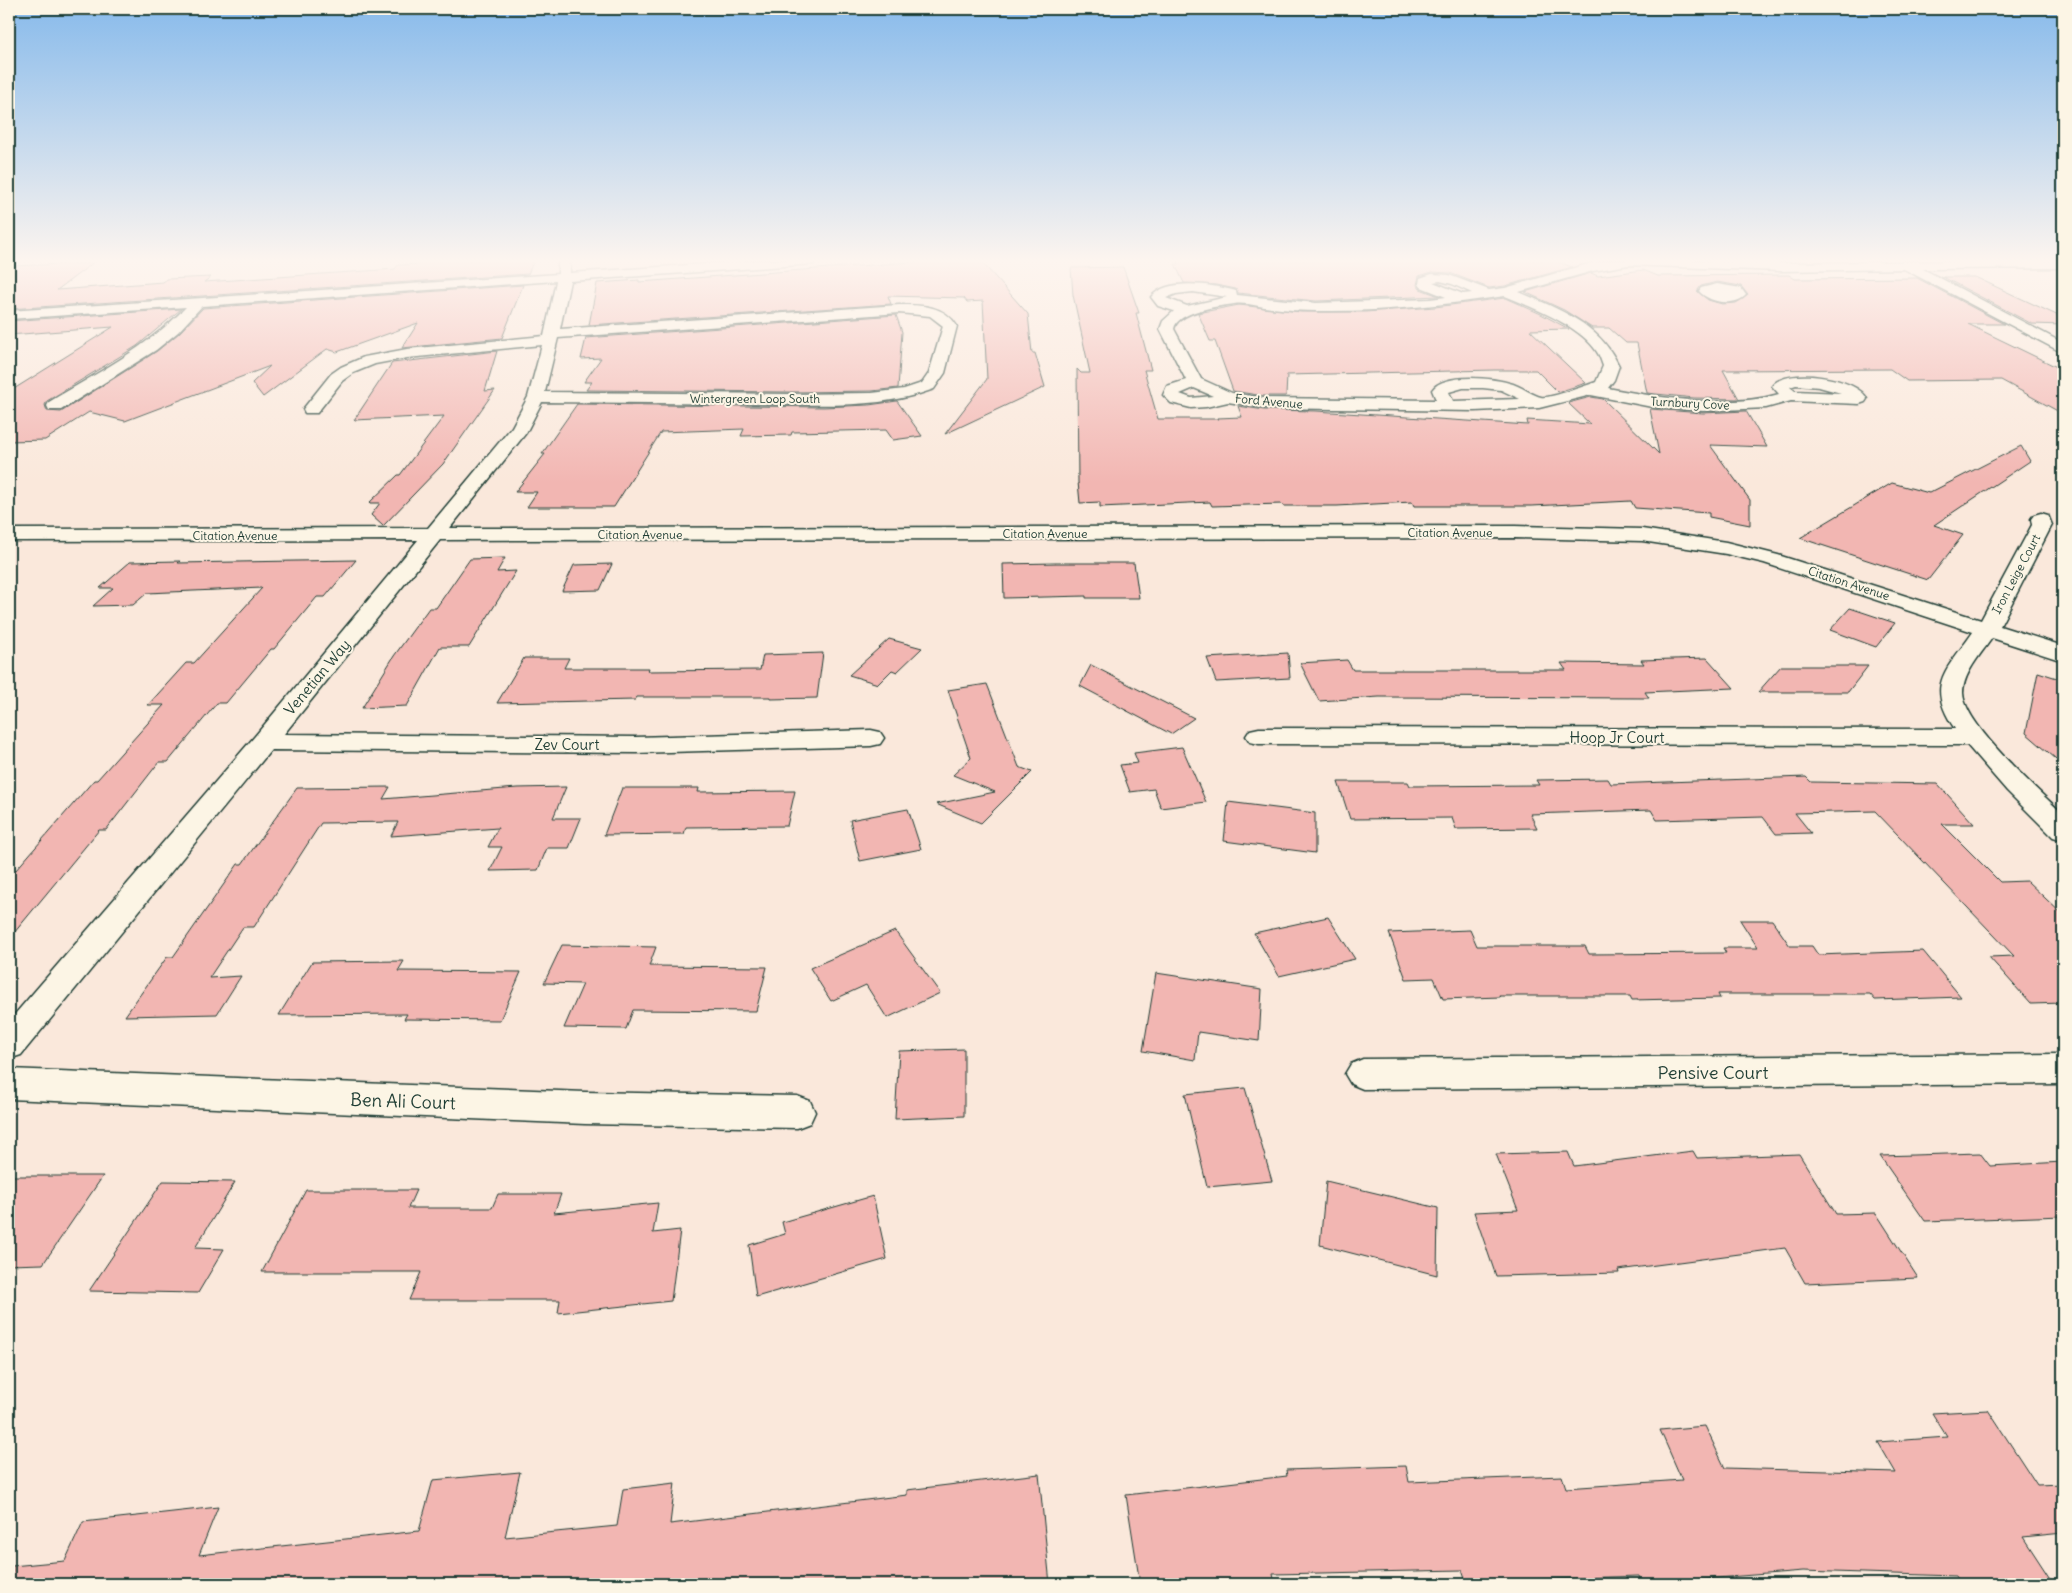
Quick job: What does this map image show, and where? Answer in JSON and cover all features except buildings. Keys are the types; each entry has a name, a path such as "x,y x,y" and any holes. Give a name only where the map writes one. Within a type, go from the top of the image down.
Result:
{"street":[{"path":"55,406 151,347 166,334"},
{"name":"Wintergreen Loop South","path":"551,337 585,334"},
{"name":"Wintergreen Loop South","path":"536,398 799,399 892,397 919,391 928,386 937,373 948,334"},
{"path":"1169,334 1196,382 1173,389 1171,395 1180,401 1196,403 1228,397"},
{"name":"Ford Avenue","path":"1196,382 1228,397 1284,404 1448,406 1539,403 1591,390 1602,385 1611,366 1604,351 1587,334"},
{"path":"2035,334 2063,349"},
{"path":"311,409 338,376 348,369 363,363 382,358 551,337"},
{"name":"Venetian Way","path":"9,1044 436,535 520,429 536,398 551,337"},
{"path":"2046,340 2063,340"},
{"path":"1448,406 1440,390 1446,386 1464,384 1503,385 1539,403"},
{"name":"Turnbury Cove","path":"1591,390 1643,401 1702,406 1736,406 1766,403 1790,396"},
{"name":"Iron Leige Court","path":"2041,519 2042,525 1987,628 1956,676 1951,694 1959,717 1974,737 2011,778 2063,830"},
{"name":"Citation Avenue","path":"9,535 1495,532 1626,534 1683,540 1771,559 2063,654"},
{"name":"Hoop Jr Court","path":"1259,736 1974,737"},
{"name":"Zev Court","path":"264,742 636,745 871,738"},
{"name":"Pensive Court","path":"1362,1074 2063,1069"},
{"name":"Ben Ali Court","path":"9,1084 585,1108 797,1112"}]}
